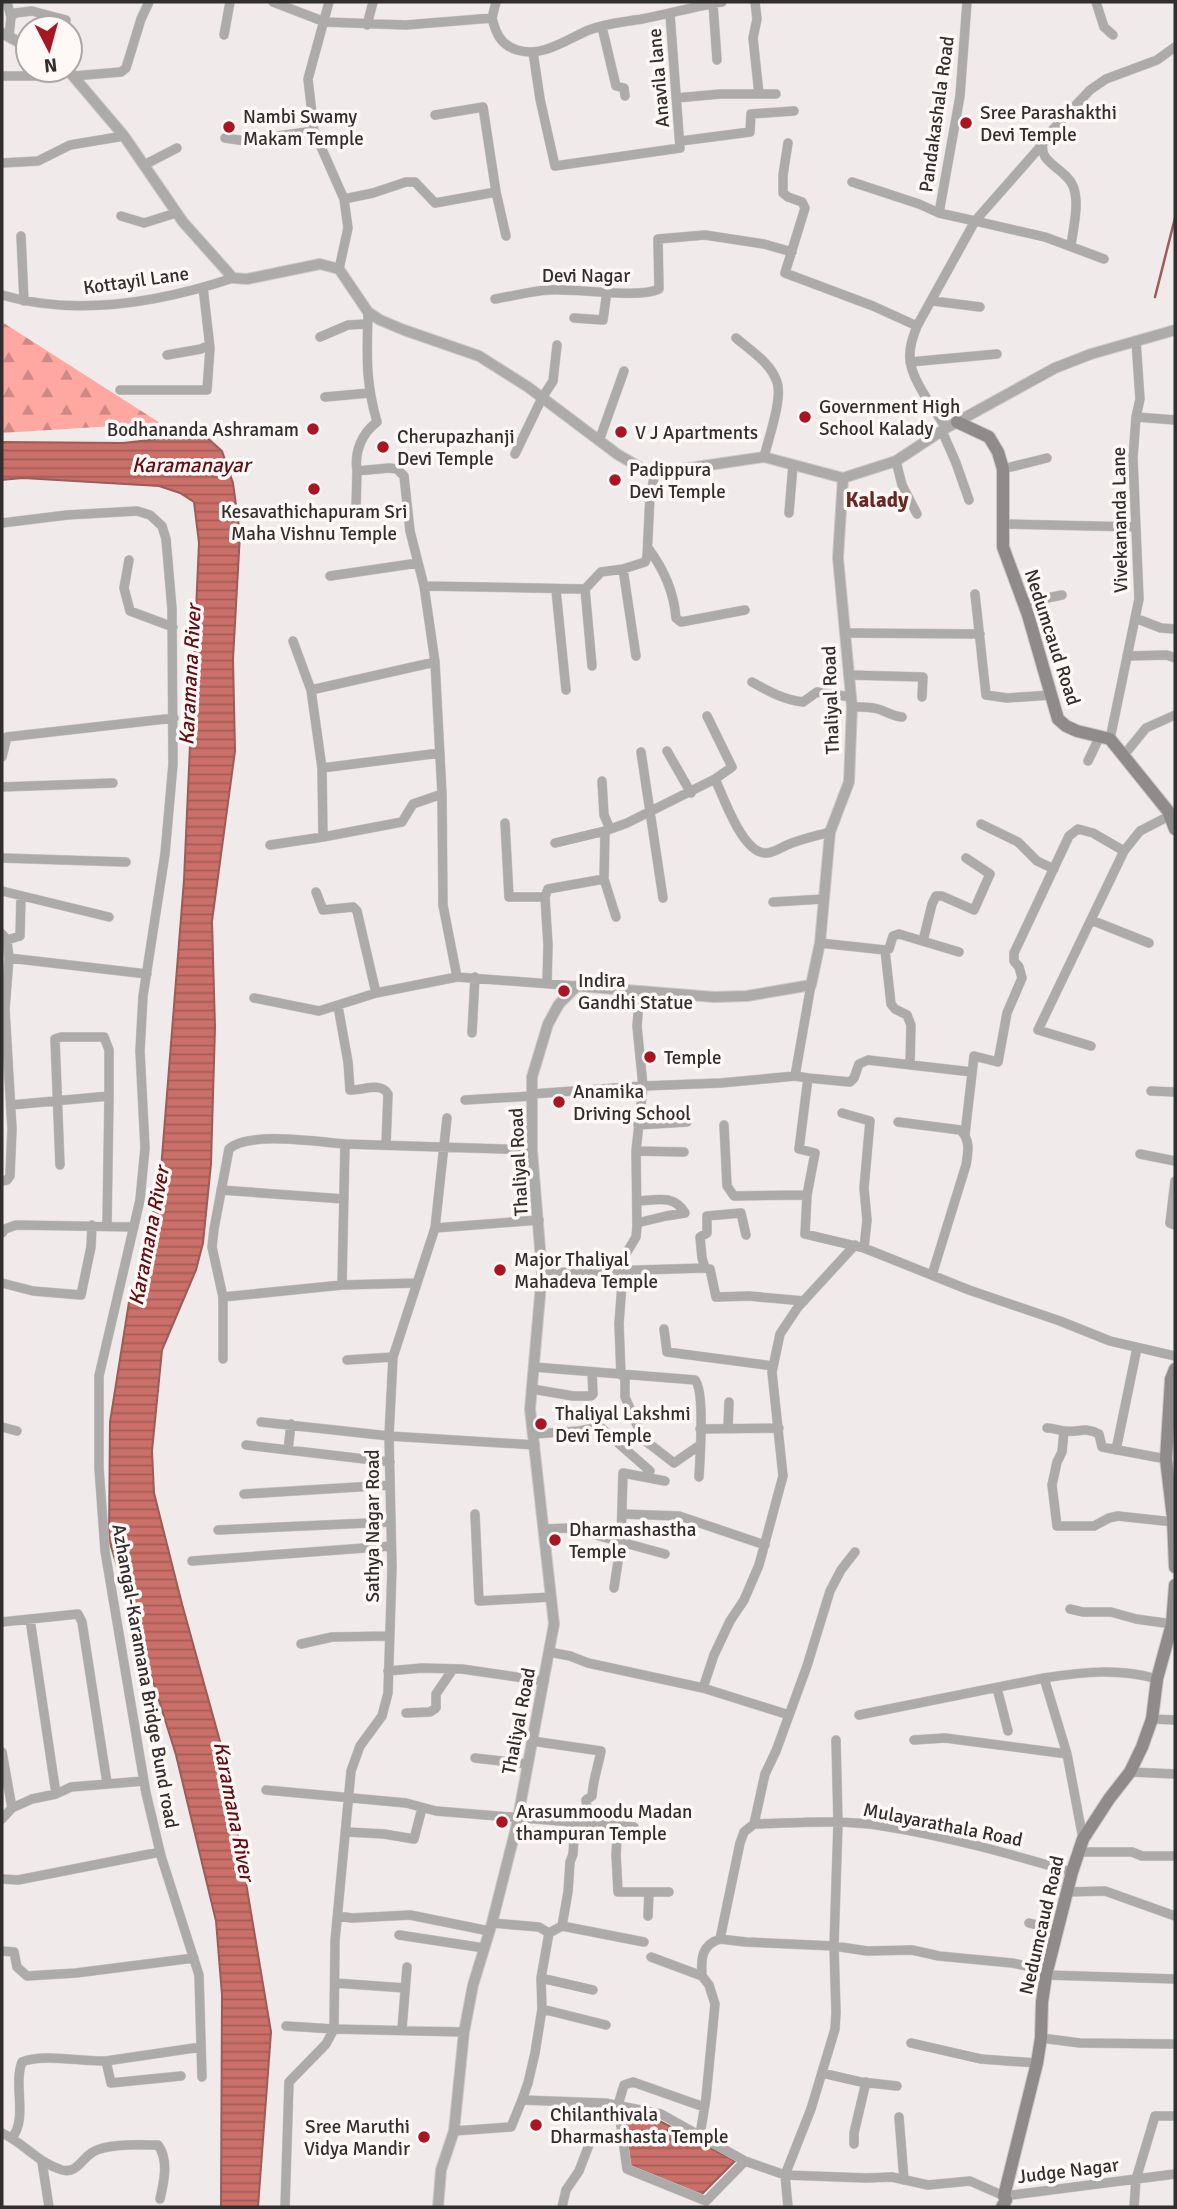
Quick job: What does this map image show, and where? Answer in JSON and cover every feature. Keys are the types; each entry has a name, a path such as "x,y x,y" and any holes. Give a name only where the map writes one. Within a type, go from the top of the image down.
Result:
{"main road":[{"name":"Nedumcaud Road","path":"949,427 989,437 998,452 1003,469 1003,547 1058,719 1077,731 1105,737"},
{"path":"1105,737 1124,755 1173,814 1175,830"},
{"path":"1175,1369 1171,1379 1166,1459 1175,1567"},
{"name":"Nedumcaud Road","path":"1003,2202 1037,2063 1047,1972 1072,1872 1081,1846 1109,1799 1130,1773 1152,1719 1157,1679 1173,1619 1175,1585"}],"street":[{"path":"7,2 11,17"},
{"path":"84,73 121,72 126,68 149,2"},
{"path":"224,34 230,2"},
{"path":"273,2 297,6 325,22 406,25 492,18"},
{"path":"329,2 308,79 314,131 344,199 348,228 339,269 368,318 366,367 369,393 377,422 369,428 361,442 355,461 356,508"},
{"path":"367,25 373,2"},
{"path":"496,2 492,18 501,42 518,51 533,52 554,47 590,29 610,23 670,14 680,7 718,3 717,60"},
{"path":"755,2 757,19 753,38 759,94"},
{"name":"Pandakashala Road","path":"967,2 960,96 939,213 1045,237 1104,259"},
{"path":"1096,2 1104,27 1114,35"},
{"path":"5,34 15,13 33,10 46,14"},
{"name":"Anavila lane","path":"533,52 555,166 680,148 670,14"},
{"path":"602,27 616,86 624,88 625,96"},
{"path":"969,500 956,463 949,427 915,376 910,362 911,341 917,326 975,221 1041,146 1044,139 1090,90 1106,79 1157,60 1175,47"},
{"path":"80,84 124,136 176,213 233,278 247,279 320,264 339,269"},
{"path":"676,98 720,94 776,94"},
{"path":"435,115 483,107 496,192 506,236"},
{"path":"681,141 750,132 751,114 794,111"},
{"path":"225,138 253,142 314,131"},
{"path":"2,163 38,161 70,145 124,136"},
{"path":"788,144 783,193 802,202 805,208 785,273 873,306 917,326"},
{"path":"1041,146 1045,159 1073,185 1076,199 1071,246"},
{"path":"144,165 177,148"},
{"path":"344,199 406,182 415,182 435,203 496,192"},
{"path":"852,182 939,213"},
{"path":"121,216 145,223 176,213"},
{"name":"Devi Nagar","path":"495,299 548,290 655,292 659,289 658,239 705,235 792,251"},
{"path":"21,236 24,301"},
{"name":"Kottayil Lane","path":"2,295 24,301 76,307 137,302 233,278"},
{"path":"120,390 207,390 209,345 203,287"},
{"path":"573,318 603,320 607,291"},
{"path":"933,301 980,307"},
{"path":"320,337 368,318 479,356 542,398 599,441 641,468 655,472 764,457 844,478 895,461 949,427 1055,368 1175,330"},
{"path":"736,338 766,364 778,382 779,394 764,457"},
{"name":"Vivekananda Lane","path":"1088,761 1105,737 1139,599 1133,458 1140,399 1136,341"},
{"path":"167,355 209,345"},
{"path":"515,454 553,381 556,345"},
{"path":"910,362 997,354"},
{"path":"599,441 624,371"},
{"path":"325,397 369,393"},
{"path":"1136,417 1175,420"},
{"path":"1003,469 1047,458"},
{"path":"895,461 902,485 917,514"},
{"path":"789,513 793,465"},
{"path":"357,471 389,468 397,469 404,476 410,531 424,586 435,662 442,793 443,905 457,977"},
{"path":"424,586 584,589 601,572 645,562 650,496 655,472"},
{"name":"Thaliyal Road","path":"811,985 820,943 830,832 849,782 851,702 838,558 844,478"},
{"name":"Azhangal-Karamana Bridge Bund road","path":"2,523 137,511 150,515 162,526 166,539 173,627 173,764 165,855 142,996 140,1051 145,1148 140,1200 99,1376 99,1468 101,1524 106,1562 144,1781 160,1852 199,1975 202,2077"},
{"path":"1002,524 1136,527"},
{"path":"648,548 659,562 672,596 676,618 681,622 745,610"},
{"path":"129,560 124,588 130,611 173,627"},
{"path":"330,576 418,563"},
{"path":"623,569 636,656"},
{"path":"584,589 592,666"},
{"path":"556,590 566,690"},
{"path":"975,594 986,695 1007,698 1051,695"},
{"path":"1023,603 1062,596"},
{"path":"1135,618 1161,628 1175,629"},
{"path":"845,633 980,634"},
{"path":"293,641 312,690 322,768 323,837"},
{"path":"1127,656 1167,655 1175,658"},
{"path":"312,690 435,662"},
{"path":"849,675 923,677 922,697"},
{"path":"752,682 773,694 798,702 803,702 817,692 873,707 891,716 902,717"},
{"path":"1124,755 1146,728 1175,715"},
{"path":"555,843 627,824 691,793 732,767 707,716"},
{"path":"2,757 7,737 174,718"},
{"path":"667,751 691,793"},
{"path":"641,752 663,898"},
{"path":"322,768 440,753"},
{"path":"715,779 743,837 758,851 775,851 830,832"},
{"path":"602,781 604,815 608,830 604,879 616,917"},
{"path":"2,787 113,783"},
{"path":"270,845 402,822 413,804 442,793"},
{"path":"1091,1046 1038,1030 1124,851 1140,831 1173,814"},
{"path":"505,823 509,897 545,897"},
{"path":"981,824 1018,842 1037,861 1054,869"},
{"path":"932,1275 969,1150 965,1134 974,1056 998,1062 1007,1013 1022,978 1014,961 1014,953 1069,836 1078,829 1093,833 1124,851"},
{"path":"2,858 126,862"},
{"path":"923,941 936,897 942,896 974,910 990,874 965,858"},
{"path":"547,983 546,892 554,887 604,879"},
{"path":"2,891 109,918"},
{"path":"316,892 323,910 353,906 357,911 376,993"},
{"path":"2,1181 10,1176 11,1105 3,1009 9,958 4,937 20,936 20,896"},
{"path":"773,902 824,899"},
{"path":"1091,919 1149,943"},
{"path":"820,943 885,950 889,949 893,936 899,934 959,952"},
{"path":"885,950 891,1004 895,1009 907,1014 911,1025 910,1065"},
{"path":"9,958 146,974"},
{"path":"254,998 319,1011 376,993 457,977 714,997 747,996 811,985 795,1076"},
{"path":"472,1033 475,977"},
{"name":"Thaliyal Road","path":"438,2207 441,2170 454,2131 464,2032 473,1985 491,1927 518,1819 554,1624 530,1409 542,1273 532,1150 532,1077 548,1024 559,1004 577,986"},
{"path":"640,991 637,1026 643,1086 636,1151 637,1223 636,1237 624,1257 619,1324 625,1397 643,1439 674,1462 700,1445"},
{"path":"338,1006 348,1062 349,1090 380,1087 388,1094 386,1145"},
{"path":"60,1165 55,1039 104,1037 109,1050 107,1225"},
{"path":"465,1100 795,1076 850,1082 859,1064 868,1060 972,1072"},
{"path":"808,1078 799,1149 815,1153 807,1195 805,1234 859,1246 1110,1341 1175,1356"},
{"path":"1151,1091 1175,1092"},
{"path":"11,1105 109,1096"},
{"path":"703,1688 714,1655 730,1621 744,1600 765,1545 783,1476 773,1366 780,1334 804,1301 859,1246 867,1220 864,1188 870,1121 842,1113"},
{"path":"261,1422 389,1436 393,1357 435,1228 447,1118"},
{"path":"638,1125 687,1122"},
{"path":"898,1122 960,1130 965,1134"},
{"path":"724,1125 727,1186 734,1196 807,1195"},
{"path":"223,1359 223,1297 212,1247 227,1155 235,1144 277,1138 345,1144 532,1150"},
{"path":"342,1285 345,1144"},
{"path":"636,1151 684,1152"},
{"path":"1140,1154 1175,1161"},
{"path":"1175,1181 1170,1223 1175,1225"},
{"path":"221,1190 344,1199"},
{"path":"740,1197 746,1236"},
{"path":"637,1201 674,1200 685,1213 637,1223"},
{"path":"705,1268 700,1237 707,1233 707,1216 741,1213"},
{"path":"435,1228 539,1220"},
{"path":"2,1233 16,1225 134,1227"},
{"path":"2,1283 33,1291 81,1295 91,1247 92,1225"},
{"path":"542,1273 705,1268 710,1269 716,1297 749,1296 804,1301"},
{"path":"223,1297 342,1285 416,1283"},
{"path":"664,1329 667,1352 773,1366"},
{"path":"1116,1450 1137,1348"},
{"path":"347,1360 393,1357"},
{"path":"534,1367 695,1380 699,1385 699,1477"},
{"path":"532,1389 573,1396 591,1396 592,1372"},
{"path":"728,1428 729,1402"},
{"path":"288,1450 291,1424"},
{"path":"2,1427 17,1431"},
{"name":"Sathya Nagar Road","path":"334,2029 335,1941 351,1771 355,1757 382,1716 388,1693 392,1567 389,1436 534,1439 600,1427 650,1471 644,1477"},
{"path":"700,1429 779,1428"},
{"path":"1047,1428 1064,1431 1092,1430 1099,1434 1102,1447 1166,1459"},
{"path":"1064,1431 1062,1452 1056,1462 1052,1485 1057,1526 1094,1526 1118,1516 1173,1522"},
{"path":"246,1445 390,1462"},
{"path":"614,1588 621,1542 623,1473 665,1480"},
{"path":"244,1494 390,1485"},
{"path":"475,1514 479,1601 483,1603 551,1597"},
{"path":"622,1514 679,1517 765,1545"},
{"path":"218,1530 390,1522"},
{"path":"544,1530 570,1528 664,1554"},
{"path":"192,1561 391,1546"},
{"path":"720,1938 740,1843 744,1832 754,1824 765,1774 807,1666 830,1591 855,1552"},
{"path":"1070,1609 1111,1612 1136,1619 1173,1619"},
{"path":"2,1622 78,1614 82,1622 107,1783"},
{"path":"30,1619 56,1794"},
{"path":"301,1644 332,1637 388,1636"},
{"path":"549,1652 703,1688 789,1715"},
{"path":"406,1713 430,1712 436,1708 436,1694 453,1669"},
{"path":"388,1671 453,1669 544,1681"},
{"path":"859,1715 1044,1678 1091,1672 1126,1673 1157,1679"},
{"path":"1044,1678 1067,1754 1081,1846 1132,1852 1142,1856 1175,1856"},
{"path":"997,1688 1008,1731"},
{"path":"1152,1719 1175,1720"},
{"path":"914,1740 945,1738 1067,1754"},
{"path":"788,2207 785,2175 811,2109 835,2029 834,1946 838,1823 836,1740"},
{"path":"532,1741 601,1751 598,1770 593,1779 592,1796 586,1800 589,1824"},
{"path":"2,1752 12,1808"},
{"path":"475,1758 528,1764"},
{"path":"1130,1773 1175,1773"},
{"path":"2,1819 12,1808 71,1787 144,1781"},
{"path":"266,1790 406,1803 436,1811 634,1827"},
{"path":"347,1832 414,1839 422,1808"},
{"name":"Mulayarathala Road","path":"754,1824 827,1821 881,1825 1018,1856 1072,1872"},
{"path":"562,1926 575,1823"},
{"path":"618,1826 618,1892 669,1892"},
{"path":"2,1879 18,1880 160,1852"},
{"path":"1067,1892 1105,1891 1175,1916"},
{"path":"648,1916 649,1892"},
{"path":"338,1916 352,1918 410,1915 491,1927 539,1927 549,1933"},
{"path":"1029,1923 1057,1930"},
{"path":"549,1933 562,1926 644,1942"},
{"path":"454,2131 511,2127 531,2073 542,2009 541,1978 549,1933"},
{"path":"399,1935 484,1948"},
{"path":"702,1976 704,1950 711,1942 720,1938 867,1951 912,1950 939,1956 1012,1963 1047,1972 1175,1979"},
{"path":"2,1951 14,1952 17,1967 27,1976 76,1973 194,1958"},
{"path":"651,1956 702,1976 709,1985 715,2004 699,2135"},
{"path":"402,2029 407,1967"},
{"path":"541,1978 593,1990"},
{"path":"335,1983 405,1988"},
{"path":"542,2009 606,2025"},
{"path":"286,2026 464,2032"},
{"path":"285,2207 289,2082 326,2043 334,2029"},
{"path":"1041,2038 1080,2043 1175,2044"},
{"path":"911,2043 981,2059 1037,2063"},
{"path":"12,2138 16,2133 18,2121 22,2062 61,2058 106,2061 201,2047"},
{"path":"106,2061 111,2083 181,2076"},
{"path":"822,2073 897,2086"},
{"path":"704,2107 633,2082 624,2085 618,2105 627,2169 706,2201 745,2161"},
{"path":"854,2144 866,2082"},
{"path":"522,2100 618,2105 661,2114 745,2161 785,2175 892,2177 928,2185 970,2181 1003,2202"},
{"path":"1134,2207 1136,2179 1155,2116 1175,2116"},
{"path":"899,2117 904,2180"},
{"path":"2,2133 42,2162 65,2171 72,2170 95,2151 105,2147 158,2144 163,2153 164,2168 160,2199"},
{"path":"562,2207 566,2190 579,2171 592,2137"},
{"path":"42,2162 48,2207"},
{"name":"Judge Nagar","path":"1003,2202 1175,2174"}],"green space":[{"path":"2,322 160,423 2,433"}],"water":[{"name":"Karamanayar","path":"203,434 222,451 233,483 240,534 233,659 235,751 212,921 215,1027 211,1164 203,1243 196,1270 162,1350 152,1451 154,1493 226,1763 271,2032 258,2207 221,2207 222,1995 216,1921 176,1755 109,1540 110,1422 129,1302 147,1241 160,1182 184,880 199,543 194,502 180,493 159,486 23,478 2,480 2,442 123,443"},
{"path":"622,2110 656,2119 735,2161 701,2195 629,2165"}],"waterway":[{"path":"1155,297 1175,218"}],"place":[{"name":"Sree Parashakthi Devi Temple","path":"966,123"},
{"name":"Nambi Swamy Makam Temple","path":"229,127"},
{"name":"Government High School Kalady","path":"805,417"},
{"name":"Bodhananda Ashramam","path":"313,429"},
{"name":"V J Apartments","path":"621,432"},
{"name":"Cherupazhanji Devi Temple","path":"383,447"},
{"name":"Padippura Devi Temple","path":"615,480"},
{"name":"Kesavathichapuram Sri Maha Vishnu Temple","path":"314,489"},
{"name":"Indira Gandhi Statue","path":"564,991"},
{"name":"Temple","path":"650,1057"},
{"name":"Anamika Driving School","path":"559,1102"},
{"name":"Major Thaliyal Mahadeva Temple","path":"500,1270"},
{"name":"Thaliyal Lakshmi Devi Temple","path":"541,1424"},
{"name":"Dharmashastha Temple","path":"555,1540"},
{"name":"Arasummoodu Madan thampuran Temple","path":"502,1822"},
{"name":"Chilanthivala Dharmashasta Temple","path":"536,2125"},
{"name":"Sree Maruthi Vidya Mandir","path":"424,2137"}],"district":[{"name":"Kalady","path":"877,500"}],"water label":[{"name":"Karamana River","path":"190,675"},
{"name":"Karamana River","path":"149,1236"},
{"name":"Karamana River","path":"234,1811"}]}
